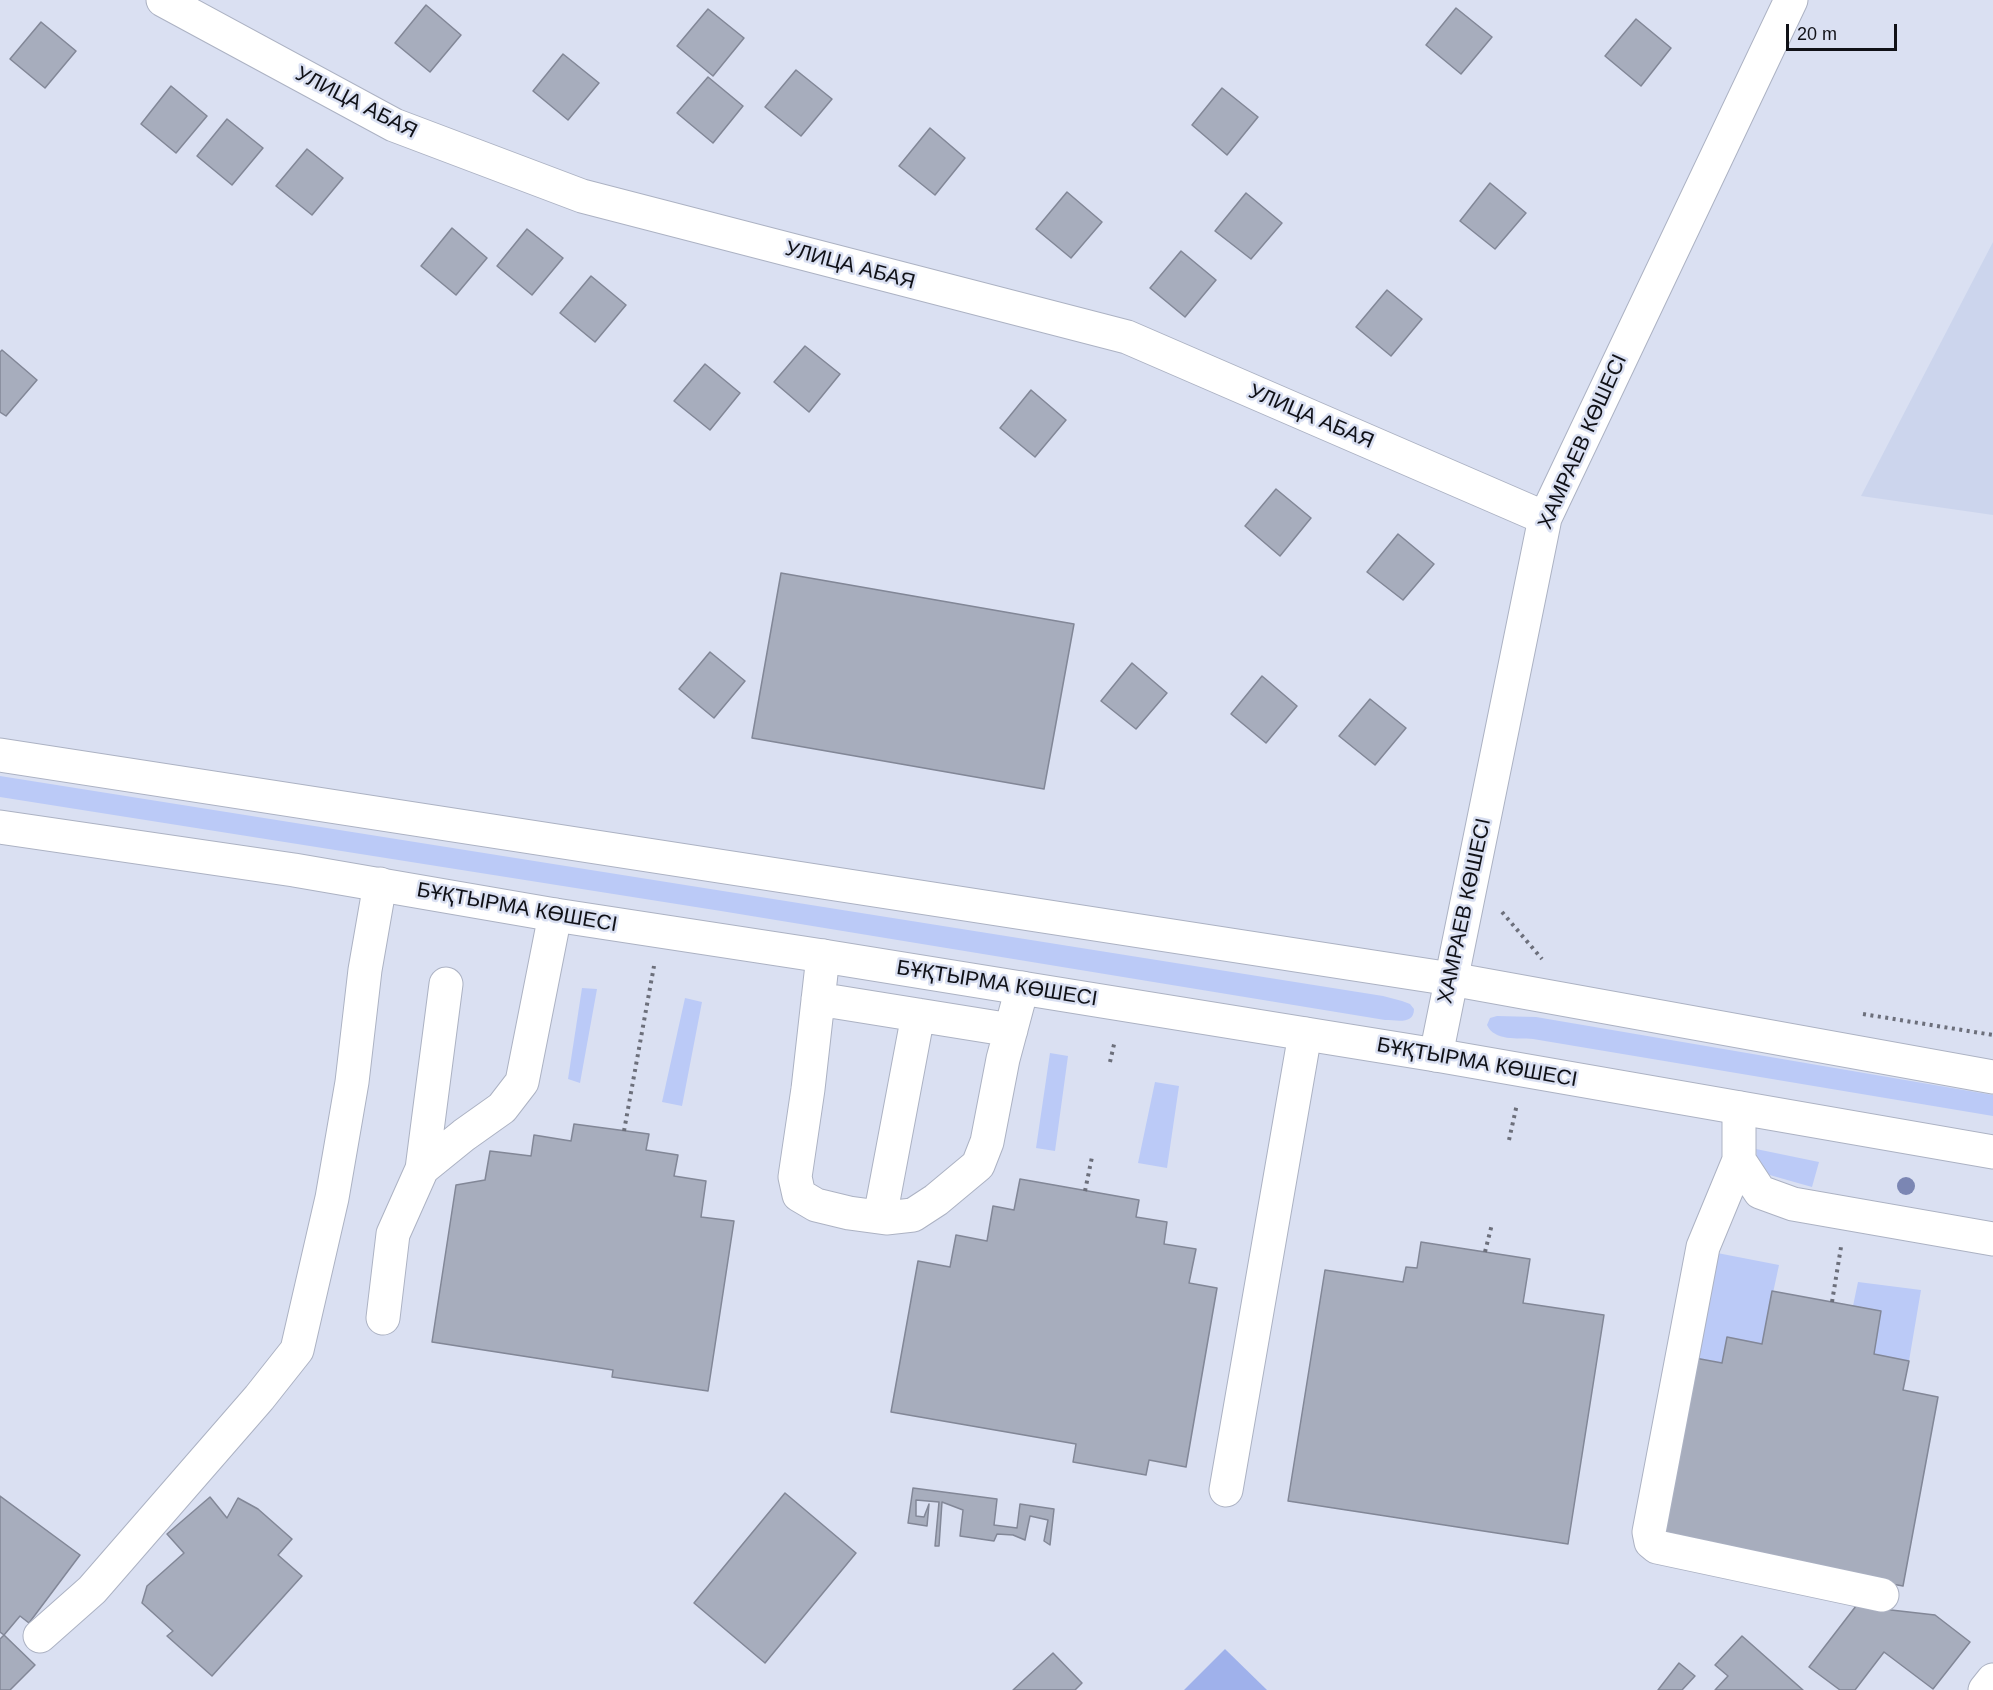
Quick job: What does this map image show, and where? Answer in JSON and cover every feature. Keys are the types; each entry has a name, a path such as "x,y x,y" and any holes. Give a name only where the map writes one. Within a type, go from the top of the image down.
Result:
{"main road":[{"name":"УЛИЦА АБАЯ","path":"163,0 394,126 582,196 1127,337 1545,518"},
{"name":"ХАМРАЕВ КӨШЕСІ","path":"1436,1055 1545,518 1784,2"},
{"path":"0,755 1451,979 1993,1077"},
{"name":"БҰҚТЫРМА КӨШЕСІ","path":"0,827 380,884 555,915 1436,1055 1993,1152"},
{"path":"40,1636 92,1590 259,1398 297,1350 333,1198 352,1082 365,970 380,884"},
{"path":"422,1169 502,1108 522,1082 555,915"},
{"path":"823,956 808,1089 795,1177 799,1195 816,1205 880,1217 913,1215 936,1200 978,1165 987,1142 1003,1059 1022,988"},
{"path":"383,1318 393,1234 422,1169 446,984"},
{"path":"818,999 1011,1030"},
{"path":"880,1217 918,1015"},
{"path":"1226,1490 1305,1034"},
{"path":"1739,1108 1739,1160 1703,1247 1648,1532 1651,1542 1657,1548 1882,1595"},
{"path":"1739,1160 1760,1192 1792,1204 1993,1239"},
{"path":"1985,1690 1993,1680"}],"path":[{"path":"1472,878 1545,962"},
{"path":"624,1131 654,965"},
{"path":"1110,1062 1117,1032"},
{"path":"1509,1140 1520,1095"},
{"path":"1085,1191 1092,1156"},
{"path":"1485,1252 1491,1224"}],"shaded area":[{"path":"1993,242 1993,515 1861,496"},
{"path":"0,776 1383,996 1410,1004 1414,1009 1408,1020 1385,1020 721,911 0,797"},
{"path":"582,988 597,989 580,1083 568,1079"},
{"path":"685,998 702,1002 682,1106 662,1102"},
{"path":"1497,1016 1536,1017 1993,1095 1993,1116 1533,1039 1507,1038 1495,1034 1487,1025 1490,1018"},
{"path":"1050,1053 1068,1056 1055,1151 1036,1148"},
{"path":"1155,1082 1179,1086 1167,1168 1138,1163"},
{"path":"1756,1149 1819,1162 1812,1187 1759,1172"},
{"path":"1707,1251 1779,1265 1762,1344 1727,1337 1722,1363 1695,1358"},
{"path":"1858,1282 1921,1290 1909,1361 1874,1354 1881,1311 1853,1306"},
{"path":"1225,1649 1267,1690 1184,1690"}],"building":[{"path":"426,5 461,35 430,72 395,43"},
{"path":"1456,8 1492,37 1461,74 1426,45"},
{"path":"708,9 744,38 713,76 677,46"},
{"path":"1636,19 1671,48 1641,86 1605,56"},
{"path":"41,22 76,51 45,88 10,59"},
{"path":"563,54 599,83 568,120 533,91"},
{"path":"796,70 832,99 801,136 765,107"},
{"path":"708,77 743,106 713,143 677,113"},
{"path":"171,86 207,116 176,153 141,124"},
{"path":"1222,88 1258,117 1227,155 1192,125"},
{"path":"227,119 263,148 232,185 197,156"},
{"path":"930,128 965,158 935,195 899,166"},
{"path":"307,149 343,178 312,215 276,186"},
{"path":"1490,183 1526,213 1495,249 1460,221"},
{"path":"1067,192 1102,222 1071,258 1036,229"},
{"path":"1246,193 1282,223 1251,259 1215,231"},
{"path":"452,228 487,258 456,295 421,266"},
{"path":"527,229 563,258 532,295 497,266"},
{"path":"1181,251 1216,280 1185,317 1150,288"},
{"path":"591,276 626,305 595,342 560,313"},
{"path":"1387,290 1422,319 1391,356 1356,327"},
{"path":"805,346 840,374 809,412 774,382"},
{"path":"2,350 37,380 6,416 0,412 0,352"},
{"path":"705,364 740,393 710,430 674,401"},
{"path":"1031,390 1066,420 1035,457 1000,428"},
{"path":"1276,489 1311,518 1280,556 1245,526"},
{"path":"1398,534 1434,564 1403,600 1367,572"},
{"path":"781,573 1074,624 1044,789 752,738"},
{"path":"710,652 745,681 714,718 679,689"},
{"path":"1132,663 1167,693 1136,729 1101,701"},
{"path":"1262,676 1297,706 1266,743 1231,714"},
{"path":"1370,699 1406,728 1375,765 1339,736"},
{"path":"574,1124 649,1134 646,1150 678,1155 674,1176 706,1181 701,1217 734,1221 708,1391 612,1377 613,1370 432,1342 456,1185 485,1180 490,1151 531,1156 534,1135 571,1141"},
{"path":"1020,1179 1139,1200 1136,1217 1167,1222 1164,1244 1196,1249 1189,1283 1217,1288 1186,1467 1149,1460 1146,1475 1073,1462 1076,1444 891,1412 918,1261 950,1267 956,1235 987,1241 993,1206 1014,1210"},
{"path":"1421,1242 1530,1259 1523,1303 1604,1315 1568,1544 1288,1501 1325,1270 1403,1282 1406,1267 1417,1268"},
{"path":"1772,1291 1881,1311 1874,1354 1909,1361 1903,1390 1938,1397 1903,1586 1660,1542 1695,1358 1722,1363 1727,1337 1762,1344"},
{"path":"913,1488 997,1499 994,1525 1017,1528 1020,1504 1054,1509 1050,1545 1044,1541 1048,1520 1030,1516 1025,1540 1013,1535 997,1534 994,1541 960,1536 963,1510 942,1502 939,1546 935,1546 939,1502 916,1500 916,1516 924,1517 929,1504 927,1526 908,1523"},
{"path":"785,1493 856,1553 765,1663 694,1603"},
{"path":"0,1496 80,1555 29,1623 20,1616 4,1635 0,1632"},
{"path":"210,1497 227,1518 238,1498 258,1509 292,1539 278,1555 302,1576 212,1676 167,1636 173,1631 142,1603 147,1586 184,1553 167,1534"},
{"path":"1856,1606 1935,1615 1970,1642 1933,1689 1884,1652 1855,1690 1840,1690 1809,1667"},
{"path":"4,1635 35,1665 10,1690 0,1690 0,1639"},
{"path":"1742,1636 1803,1690 1715,1690 1728,1676 1715,1665"},
{"path":"1053,1653 1082,1683 1075,1690 1013,1690"},
{"path":"1679,1663 1695,1676 1682,1690 1658,1690"}]}
